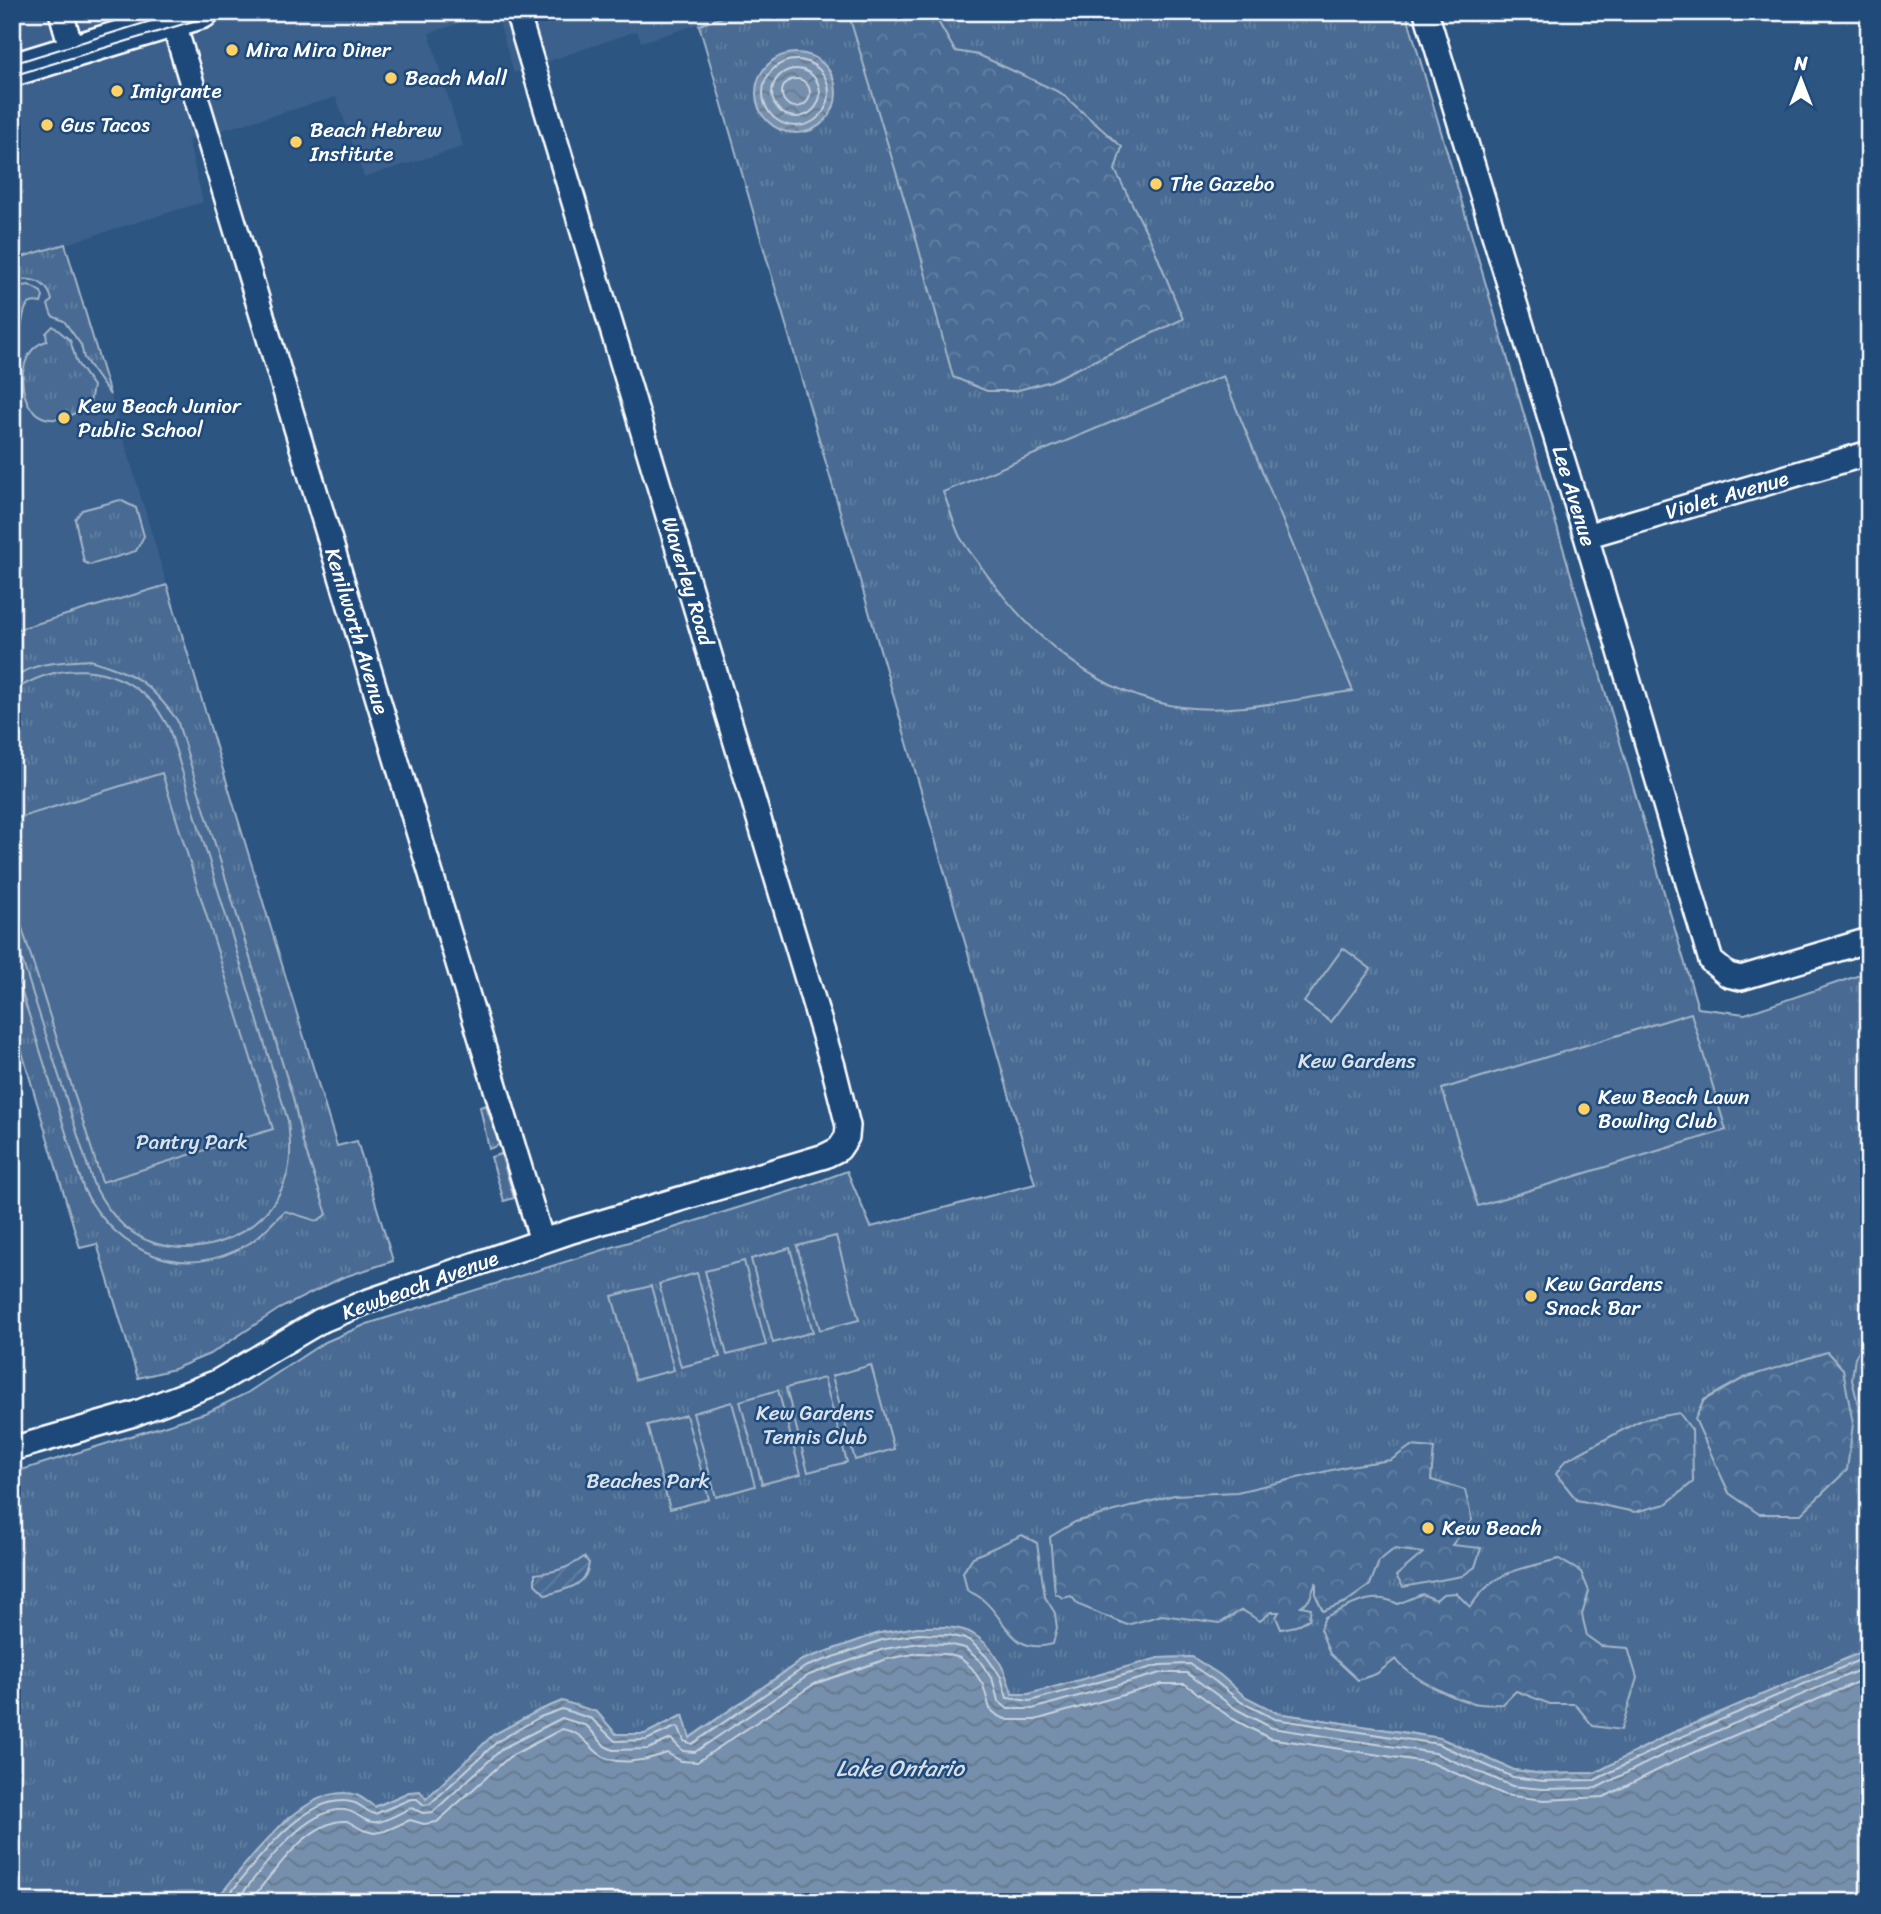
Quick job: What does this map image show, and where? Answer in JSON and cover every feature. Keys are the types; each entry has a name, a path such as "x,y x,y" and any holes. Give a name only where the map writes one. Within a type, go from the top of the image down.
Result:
{"main road":[{"path":"12,70 187,17"}],"street":[{"path":"61,12 72,51"},
{"name":"Waverley Road","path":"517,12 833,1066 848,1126 847,1137 839,1149"},
{"name":"Lee Avenue","path":"1426,12 1586,536 1711,961 1728,975 1741,978 1869,940"},
{"name":"Kenilworth Avenue","path":"187,17 542,1241"},
{"name":"Violet Avenue","path":"1586,536 1869,453"},
{"name":"Kewbeach Avenue","path":"12,1449 134,1414 217,1382 320,1321 366,1302 542,1241 792,1167 839,1149"}],"shaded area":[{"path":"12,12 88,12 90,16 101,12 495,12 429,33 463,147 364,177 336,97 188,140 203,202 66,244 167,585 12,631"},
{"path":"496,12 738,12 641,42 637,31 514,73"}],"green space":[{"path":"738,12 1406,12 1698,1008 1745,1014 1869,972 1869,1649 1670,1734 1595,1773 1543,1774 1514,1770 1440,1738 1277,1713 1244,1696 1220,1675 1192,1657 1159,1658 1029,1694 1012,1694 949,1628 918,1627 880,1633 802,1660 689,1738 683,1715 645,1734 616,1734 597,1712 562,1701 493,1735 426,1799 409,1792 374,1807 356,1795 288,1817 214,1902 12,1902 12,1473 208,1412 247,1393 323,1343 367,1324 801,1188 847,1171 871,1227 1035,1184 699,25"},
{"path":"848,12 908,12 936,18 955,51 979,55 1061,93 1122,147 1115,170 1152,243 1183,319 1051,381 1015,391 987,391 953,377 917,242"},
{"path":"65,244 110,395 84,358 81,345 64,321 52,316 48,305 52,300 46,288 31,280 12,281 12,260"},
{"path":"29,285 41,292 43,297 41,303 28,304 21,328 12,343 12,288"},
{"path":"53,326 70,340 77,363 93,386 90,403 66,417 47,418 34,411 25,397 23,380 25,363 33,349 47,341 46,333"},
{"path":"1223,376 1353,691 1246,707 1203,709 1152,701 1123,691 1096,677 1046,641 1004,596 960,537 943,492"},
{"path":"120,500 136,508 144,536 136,551 90,565 84,562 75,519 82,510"},
{"name":"Pantry Park","path":"167,585 337,1146 357,1141 393,1261 341,1278 279,1309 212,1353 174,1369 138,1378 97,1244 80,1248 12,1018 12,631"},
{"path":"90,660 140,681 158,696 177,720 293,1098 303,1143 327,1214 317,1221 285,1211 248,1244 224,1255 200,1261 176,1261 133,1245 114,1230 84,1190 12,961 12,928 93,1183 106,1206 119,1221 146,1240 170,1247 194,1247 219,1242 241,1232 261,1217 277,1198 289,1169 288,1121 169,728 154,704 135,688 119,678 101,673 65,671 29,682 12,692 12,679 30,669"},
{"path":"162,773 273,1129 102,1182 12,896 12,820"},
{"path":"1343,948 1371,969 1331,1022 1304,1002"},
{"name":"Kew Beach Lawn Bowling Club","path":"1691,1013 1726,1130 1478,1206 1442,1089"},
{"path":"486,1105 499,1145 489,1149 480,1107"},
{"path":"501,1154 514,1198 504,1201 491,1157"},
{"path":"836,1236 859,1320 820,1330 797,1246"},
{"path":"790,1248 813,1332 773,1343 751,1259"},
{"path":"744,1261 766,1345 727,1355 705,1271"},
{"path":"697,1273 720,1357 681,1367 659,1284"},
{"path":"651,1286 674,1370 635,1380 612,1296"},
{"path":"1869,1334 1869,1535 1861,1416 1852,1380 1855,1357"},
{"path":"1827,1352 1843,1369 1853,1424 1847,1470 1801,1514 1759,1514 1729,1493 1695,1419 1704,1400 1744,1378"},
{"path":"871,1365 894,1449 855,1460 832,1376"},
{"name":"Kew Gardens Tennis Club","path":"824,1378 847,1462 808,1472 786,1388"},
{"path":"778,1390 801,1474 762,1484 740,1401"},
{"path":"732,1402 755,1486 716,1497 693,1413"},
{"path":"1679,1413 1692,1430 1693,1482 1666,1504 1635,1512 1577,1500 1556,1474 1565,1461 1641,1420"},
{"path":"686,1415 709,1499 670,1509 647,1425"},
{"path":"1411,1446 1434,1448 1431,1480 1465,1490 1472,1520 1452,1545 1481,1548 1475,1567 1462,1576 1403,1587 1396,1576 1423,1553 1394,1549 1379,1561 1370,1585 1346,1602 1323,1611 1316,1596 1316,1582 1309,1600 1301,1606 1311,1608 1309,1619 1296,1626 1281,1629 1276,1617 1279,1612 1271,1612 1260,1621 1242,1610 1220,1623 1162,1615 1127,1625 1079,1605 1071,1596 1063,1598 1055,1593 1050,1537 1075,1522 1174,1495 1237,1492 1349,1466 1391,1460"},
{"path":"1022,1535 1037,1543 1045,1597 1055,1613 1057,1628 1053,1644 1027,1645 1018,1641 991,1607 967,1590 963,1572 973,1557"},
{"path":"584,1557 589,1563 587,1571 574,1586 546,1595 535,1584 535,1574 561,1569"},
{"path":"1559,1559 1581,1572 1589,1591 1582,1615 1587,1636 1601,1646 1628,1648 1637,1678 1621,1730 1593,1726 1575,1704 1550,1704 1516,1691 1503,1704 1471,1702 1447,1694 1422,1681 1396,1659 1376,1674 1358,1680 1330,1654 1320,1629 1325,1617 1370,1599 1388,1600 1398,1604 1422,1594 1436,1600 1443,1594 1456,1593 1470,1607 1489,1585 1499,1578 1520,1569"}],"water":[{"path":"796,53 811,56 824,65 833,78 836,93 833,108 824,121 811,130 796,133 781,130 768,121 759,108 756,93 759,78 768,65 781,56"},
{"name":"Lake Ontario","path":"918,1627 961,1629 981,1639 999,1660 1012,1694 1029,1694 1159,1658 1192,1657 1220,1675 1244,1696 1277,1713 1440,1738 1514,1770 1543,1774 1595,1773 1670,1734 1869,1649 1869,1902 214,1902 277,1830 316,1800 336,1793 356,1795 375,1807 409,1792 420,1791 426,1799 493,1735 562,1701 597,1712 616,1734 645,1734 683,1715 690,1738 802,1660 880,1633"}],"tram line":[{"path":"12,64 180,12"},
{"path":"12,76 223,12"}],"place":[{"name":"Mira Mira Diner","path":"232,50"},
{"name":"Beach Mall","path":"391,78"},
{"name":"Imigrante","path":"117,91"},
{"name":"Gus Tacos","path":"47,125"},
{"name":"Beach Hebrew Institute","path":"296,142"},
{"name":"The Gazebo","path":"1156,184"},
{"name":"Kew Beach Junior Public School","path":"64,418"},
{"name":"Kew Beach Lawn Bowling Club","path":"1584,1109"},
{"name":"Kew Gardens Snack Bar","path":"1531,1296"},
{"name":"Kew Beach","path":"1428,1528"}],"park label":[{"name":"Kew Gardens","path":"1357,1061"},
{"name":"Beaches Park","path":"648,1481"}]}
